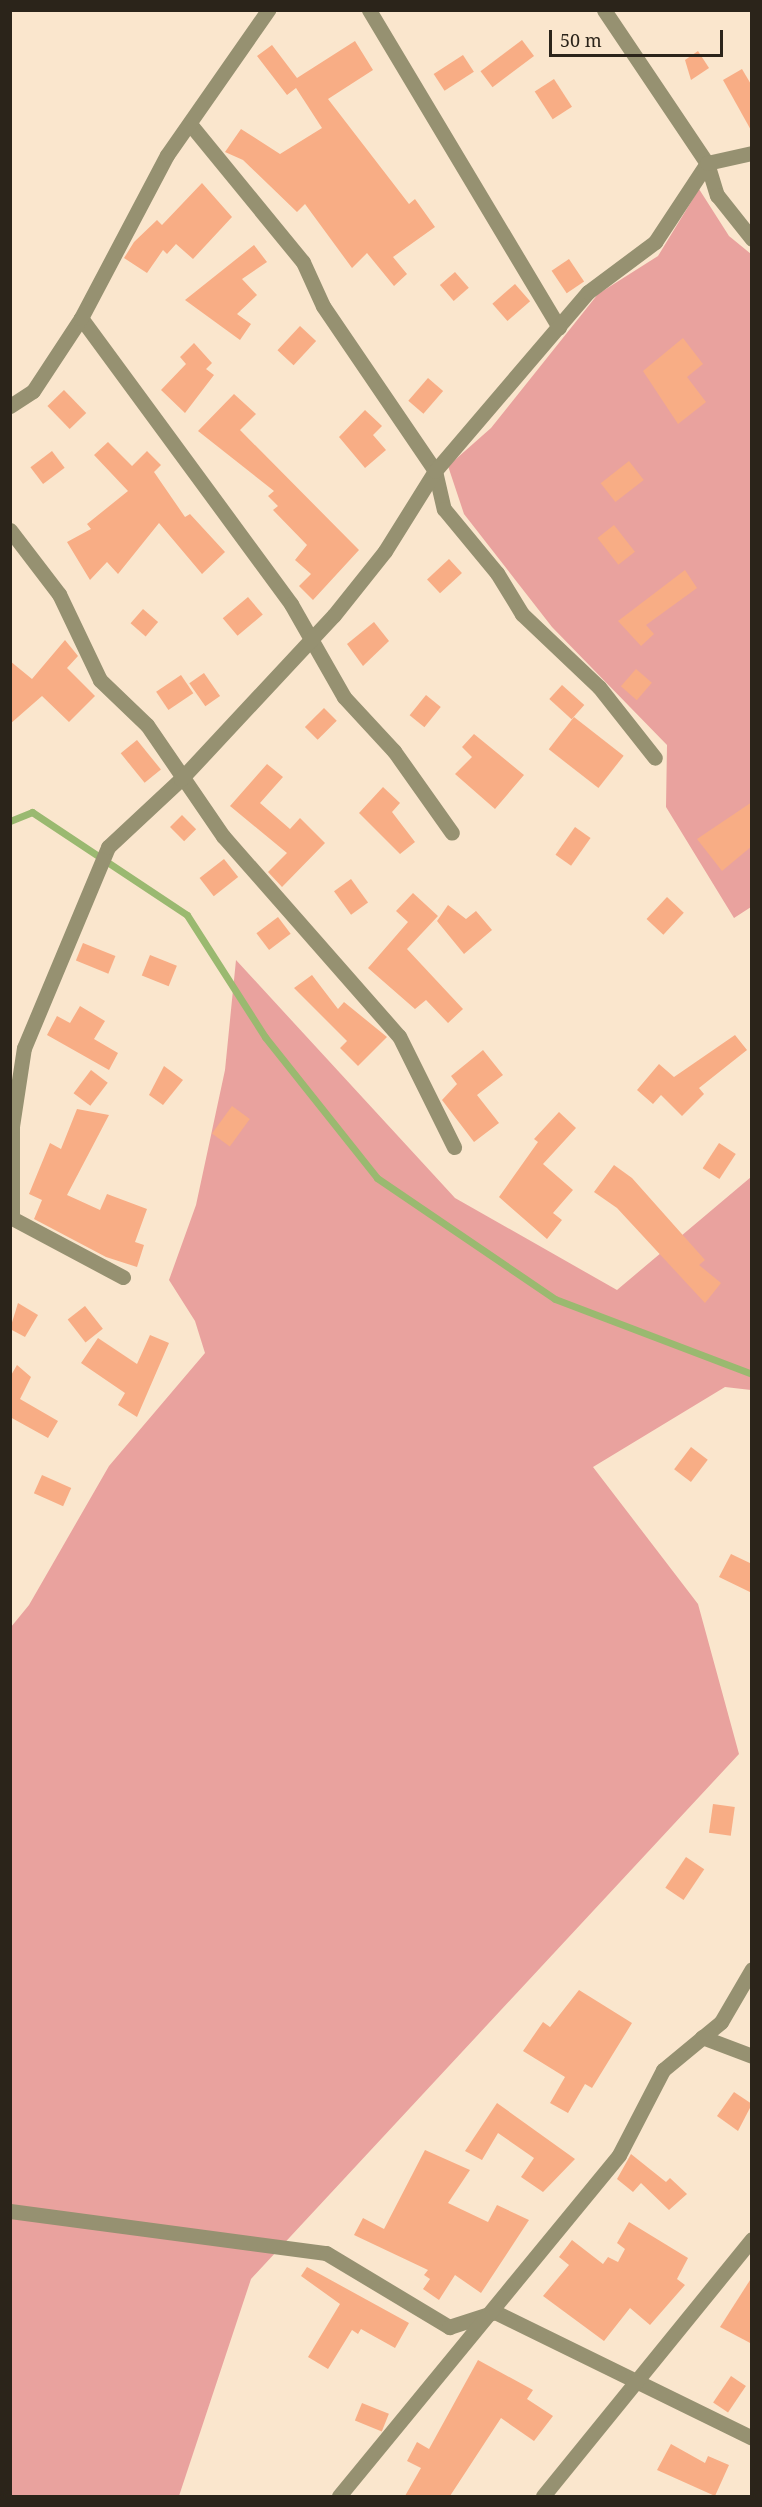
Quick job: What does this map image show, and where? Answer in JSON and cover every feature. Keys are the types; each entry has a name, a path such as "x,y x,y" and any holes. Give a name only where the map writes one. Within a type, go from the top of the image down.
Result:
{"street":[{"path":"10,406 33,391 81,318 167,154 268,10"},
{"path":"369,10 559,327"},
{"path":"604,10 707,163 717,195 752,239"},
{"path":"190,124 303,262 323,306 435,471 444,509 497,573 522,614 599,687 655,758"},
{"path":"123,1277 11,1217 12,1126 24,1048 108,847 181,779 311,636 385,551 435,471 588,292 655,242 707,163 752,153"},
{"path":"81,318 115,370 196,470 311,636 344,697 394,751 452,833"},
{"path":"10,530 59,594 100,680 147,725 181,779 223,836 399,1036 454,1147"},
{"path":"339,2496 495,2312 619,2155 663,2070 721,2022 752,1969"},
{"path":"702,2037 752,2056"},
{"path":"10,2211 326,2253 449,2327 495,2312 752,2438"},
{"path":"543,2496 640,2382 752,2239"}],"shaded area":[{"path":"699,189 729,236 751,254 751,907 734,918 666,807 667,745 552,627 464,514 448,466 491,428 598,294 658,256"},
{"path":"236,960 455,1198 617,1290 751,1177 751,1390 725,1387 593,1467 698,1604 739,1754 251,2279 179,2496 11,2496 11,1627 29,1605 109,1466 205,1353 195,1321 169,1280 196,1205 225,1070"}],"building":[{"path":"522,40 534,56 493,87 480,71"},
{"path":"355,41 373,70 328,99 409,204 415,199 435,227 393,257 407,274 394,286 367,253 352,268 305,204 297,212 243,160 225,152 241,129 280,154 322,128 296,88 287,95 257,56 272,45 297,78"},
{"path":"698,51 709,68 691,80 685,60"},
{"path":"463,55 474,72 445,91 434,74"},
{"path":"742,69 752,86 752,132 723,80"},
{"path":"554,79 572,107 553,119 535,92"},
{"path":"202,183 232,217 193,259 176,244 167,254 163,250 147,273 124,258 134,242 157,220 162,225"},
{"path":"254,245 267,262 242,279 257,295 237,314 251,324 240,340 185,300"},
{"path":"569,259 584,281 567,293 552,271"},
{"path":"455,272 469,288 454,301 440,285"},
{"path":"515,284 530,301 507,321 492,304"},
{"path":"300,326 316,341 294,365 277,350"},
{"path":"683,338 703,364 687,377 706,402 678,424 643,371"},
{"path":"194,343 212,363 206,369 214,375 185,413 161,390 186,364 180,357"},
{"path":"428,378 443,391 423,414 408,401"},
{"path":"64,390 86,413 70,429 47,406"},
{"path":"234,394 256,414 240,430 359,550 313,600 299,586 311,574 295,560 307,545 273,510 278,506 268,496 274,491 198,431"},
{"path":"365,410 382,426 373,435 386,450 365,468 339,437"},
{"path":"108,442 132,466 147,451 161,465 154,472 185,517 190,514 225,552 202,574 159,523 118,574 107,562 90,580 67,542 91,529 87,524 128,491 94,455"},
{"path":"52,451 65,468 43,484 30,467"},
{"path":"629,461 644,480 615,502 601,483"},
{"path":"614,525 635,552 618,565 597,538"},
{"path":"449,559 462,573 440,593 427,579"},
{"path":"685,570 697,588 646,625 654,634 641,646 618,621"},
{"path":"248,597 263,615 238,636 223,618"},
{"path":"143,609 158,622 146,636 131,623"},
{"path":"374,622 389,641 363,666 347,644"},
{"path":"65,640 78,656 67,668 95,696 69,722 42,696 10,724 10,661 32,679"},
{"path":"636,669 652,683 637,700 621,686"},
{"path":"204,673 220,696 205,706 189,683"},
{"path":"181,675 193,693 168,710 156,692"},
{"path":"562,685 584,705 572,719 549,699"},
{"path":"426,695 441,707 424,727 410,715"},
{"path":"324,708 337,721 318,740 305,727"},
{"path":"574,717 624,756 598,788 549,749"},
{"path":"474,734 524,775 495,809 455,774 472,757 462,747"},
{"path":"137,740 161,770 145,783 121,753"},
{"path":"267,764 283,777 260,803 290,829 300,818 325,843 282,887 268,872 287,853 230,806"},
{"path":"383,787 400,803 392,812 415,842 400,854 359,813"},
{"path":"752,802 752,846 722,871 697,839"},
{"path":"182,815 196,829 184,841 170,827"},
{"path":"575,827 591,838 571,866 555,855"},
{"path":"224,859 238,877 214,896 200,878"},
{"path":"351,879 368,902 351,915 334,891"},
{"path":"413,893 438,916 407,949 463,1009 448,1023 426,1000 415,1009 368,968 408,922 396,911"},
{"path":"667,897 684,913 663,935 647,919"},
{"path":"448,905 466,919 476,911 492,930 464,954 437,921"},
{"path":"278,917 291,934 269,950 256,933"},
{"path":"83,943 115,956 108,974 76,961"},
{"path":"150,955 177,966 169,986 142,975"},
{"path":"312,975 338,1009 344,1002 387,1037 358,1066 340,1048 347,1041 294,988"},
{"path":"80,1006 105,1021 94,1039 118,1053 109,1070 47,1035 57,1016 70,1023"},
{"path":"735,1035 747,1050 699,1088 704,1094 682,1116 661,1095 653,1104 637,1090 659,1064 674,1077"},
{"path":"483,1050 503,1075 477,1095 499,1123 474,1142 442,1100 457,1084 451,1076"},
{"path":"164,1066 183,1080 163,1105 149,1095"},
{"path":"91,1070 108,1083 90,1106 74,1093"},
{"path":"232,1106 250,1119 230,1146 212,1134"},
{"path":"77,1109 109,1115 67,1195 100,1210 107,1194 147,1209 135,1242 144,1245 137,1267 106,1257 34,1219 42,1200 29,1194 50,1143 61,1149"},
{"path":"559,1112 576,1128 543,1164 573,1190 553,1213 562,1220 547,1239 499,1197 538,1142 534,1139"},
{"path":"719,1143 736,1154 719,1179 703,1168"},
{"path":"614,1165 632,1178 705,1260 699,1265 721,1283 705,1303 617,1208 594,1192"},
{"path":"18,1303 38,1315 25,1337 10,1329"},
{"path":"85,1306 103,1329 86,1342 68,1320"},
{"path":"150,1335 169,1343 137,1417 118,1405 125,1393 81,1363 98,1338 137,1364"},
{"path":"17,1365 31,1377 20,1399 58,1421 48,1438 10,1417 10,1377"},
{"path":"691,1447 708,1460 691,1482 674,1469"},
{"path":"42,1475 71,1488 63,1506 34,1493"},
{"path":"731,1554 752,1564 752,1593 719,1577"},
{"path":"713,1804 735,1807 731,1836 709,1833"},
{"path":"686,1857 704,1869 684,1900 665,1888"},
{"path":"579,1990 632,2023 592,2088 585,2084 568,2113 550,2103 565,2077 523,2051 543,2022 550,2027"},
{"path":"734,2092 752,2104 738,2131 717,2116"},
{"path":"497,2103 575,2159 543,2192 521,2177 534,2158 498,2133 482,2160 465,2151"},
{"path":"425,2150 470,2170 448,2203 488,2222 497,2205 529,2220 481,2293 455,2275 439,2300 423,2289 430,2279 424,2275 428,2270 354,2235 363,2218 384,2229"},
{"path":"631,2154 666,2182 670,2178 687,2194 669,2210 641,2183 633,2192 617,2179"},
{"path":"629,2222 688,2258 677,2279 685,2285 650,2325 630,2308 604,2341 543,2296 569,2265 559,2257 572,2240 603,2264 608,2257 618,2262 625,2249 617,2243"},
{"path":"307,2267 409,2323 395,2348 361,2329 358,2334 352,2330 328,2369 308,2357 340,2304 301,2276"},
{"path":"752,2277 752,2344 720,2327"},
{"path":"478,2360 533,2390 527,2399 553,2416 534,2441 501,2418 450,2496 405,2496 421,2468 407,2461 417,2442 429,2449"},
{"path":"731,2376 746,2386 728,2413 713,2403"},
{"path":"362,2403 389,2414 382,2431 355,2421"},
{"path":"671,2444 705,2463 708,2456 729,2465 715,2496 657,2470"}],"waterway":[{"path":"10,821 32,812 187,915 265,1037 377,1178 555,1299 752,1374"}]}
